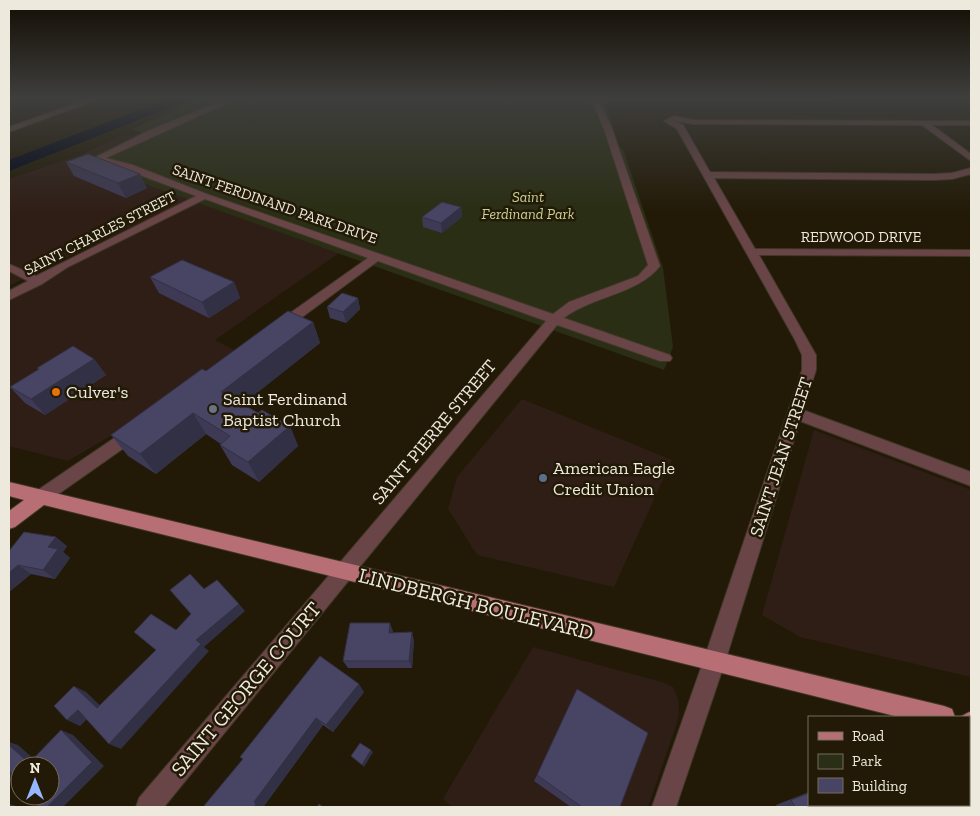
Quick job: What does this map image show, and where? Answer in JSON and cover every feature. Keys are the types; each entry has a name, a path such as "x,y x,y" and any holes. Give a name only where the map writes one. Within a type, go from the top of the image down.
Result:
{"main road":[{"name":"LINDBERGH BOULEVARD","path":"9,489 940,716"},
{"path":"9,521 41,497"}],"street":[{"name":"SAINT FERDINAND PARK DRIVE","path":"144,136 98,158 130,167 204,196 665,358"},
{"path":"554,319 573,305 642,278 654,266 610,136"},
{"name":"SAINT JEAN STREET","path":"664,807 714,662 809,370 808,355 802,340 686,136"},
{"path":"942,136 971,158"},
{"path":"708,175 933,177 952,176 971,171"},
{"name":"SAINT CHARLES STREET","path":"9,296 64,265 204,196"},
{"name":"REDWOOD DRIVE","path":"751,252 971,253"},
{"path":"269,335 378,256"},
{"path":"9,267 38,281"},
{"name":"SAINT PIERRE STREET","path":"344,571 554,319"},
{"path":"795,413 971,478"},
{"path":"41,497 145,425"},
{"name":"SAINT GEORGE COURT","path":"148,807 344,571"}],"shaded area":[{"path":"122,136 175,136 209,189 9,286 9,179 80,155"},
{"path":"196,196 346,248 215,340 236,351 158,408 68,461 9,446 9,289"},
{"path":"522,399 672,460 614,587 477,555 448,509 457,477"},
{"path":"814,430 971,490 971,677 800,637 762,615"},
{"path":"533,647 662,682 673,687 678,699 679,714 648,807 452,807 443,799"}],"green space":[{"name":"Saint Ferdinand Park","path":"137,136 616,136 619,147 623,149 663,268 673,347 664,370 81,161"}],"building":[{"path":"88,154 140,174 118,183 66,162"},
{"path":"442,202 461,207 441,223 422,217"},
{"path":"182,260 234,282 202,302 150,277"},
{"path":"342,293 358,298 343,312 327,307"},
{"path":"288,311 313,322 221,392 258,413 262,410 290,426 248,462 220,445 230,436 193,413 140,454 111,435 202,369 206,371"},
{"path":"73,346 94,359 31,399 10,387 39,369 37,368"},
{"path":"24,532 56,537 48,547 58,549 43,570 18,565 9,573 9,551"},
{"path":"190,574 204,589 217,580 239,604 196,640 201,644 109,744 78,710 67,720 54,706 74,686 97,708 156,650 134,632 151,614 176,630 191,614 170,590"},
{"path":"350,623 390,623 389,633 412,632 409,661 343,661"},
{"path":"320,656 359,684 326,725 316,718 254,802 256,804 254,807 203,807 243,759 240,757"},
{"path":"577,689 648,733 620,807 582,807 537,775"},
{"path":"61,730 92,762 60,794 60,756 36,756"},
{"path":"360,743 371,750 362,765 351,756"},
{"path":"9,745 21,756 10,756 10,771 9,770"},
{"path":"808,793 808,806 910,807 795,807 791,800"}],"waterway":[{"path":"9,166 85,136"}],"place":[{"name":"Culver's","path":"56,392"},
{"name":"Saint Ferdinand Baptist Church","path":"213,409"},
{"name":"American Eagle Credit Union","path":"543,478"}]}
